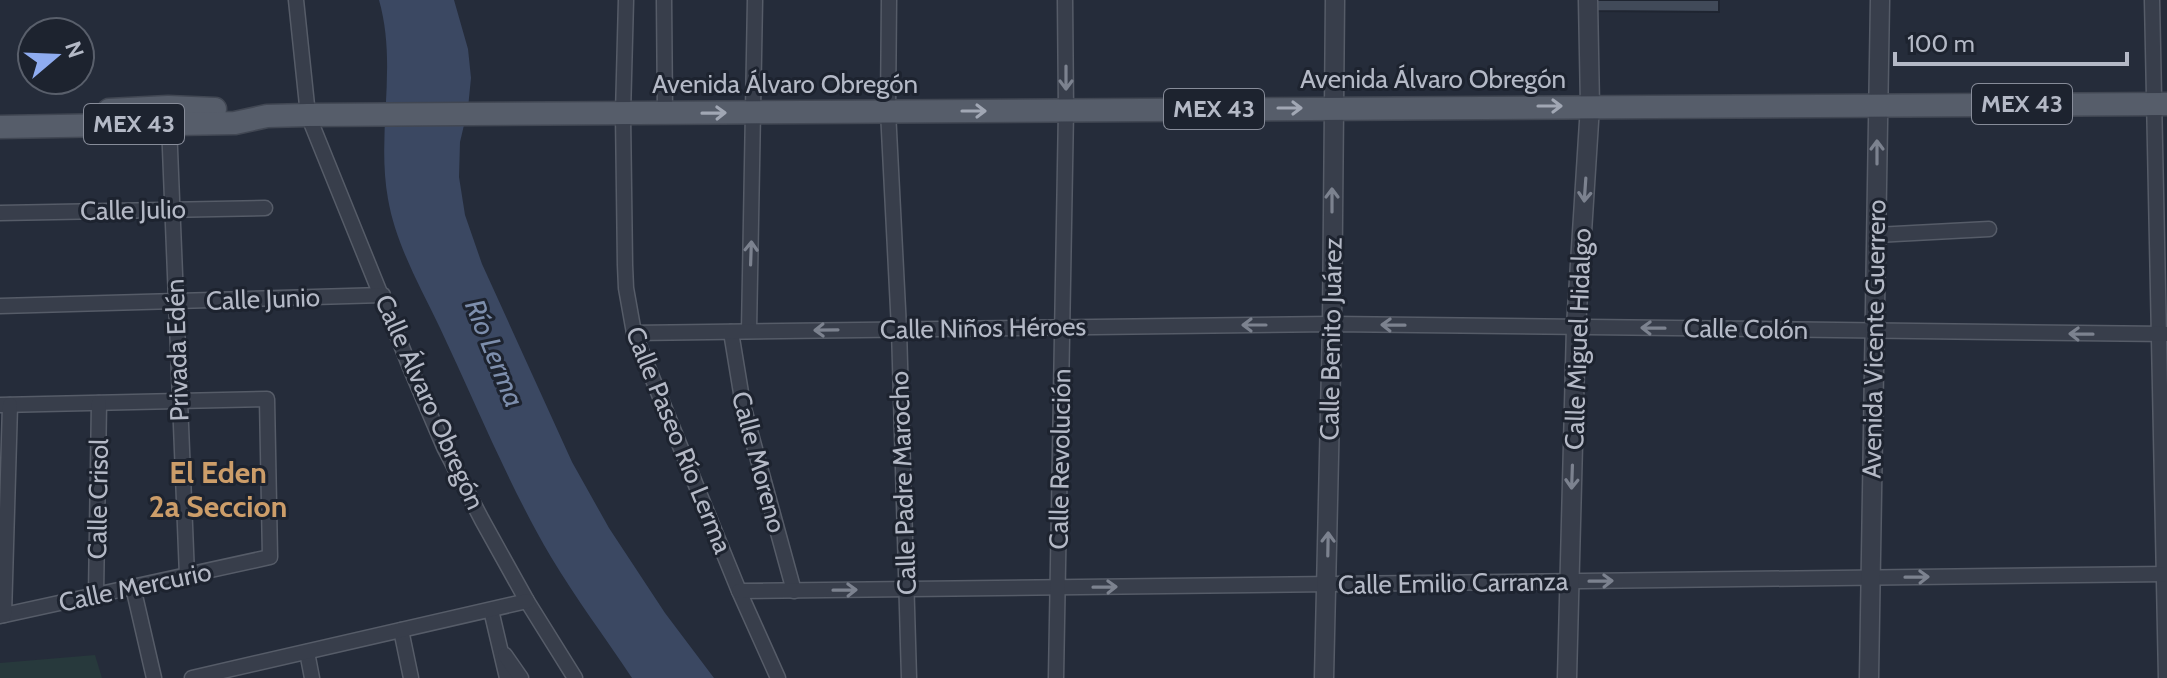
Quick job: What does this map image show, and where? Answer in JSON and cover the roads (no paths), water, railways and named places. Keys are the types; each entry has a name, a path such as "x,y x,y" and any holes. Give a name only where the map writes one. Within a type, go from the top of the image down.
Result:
{"main road":[{"name":"Avenida Álvaro Obregón","path":"0,127 235,123 267,116 316,114 2161,104"},
{"name":"Avenida Álvaro Obregón","path":"0,115 168,107 236,110 267,116"}],"street":[{"name":"Calle Álvaro Obregón","path":"296,0 316,114 412,372 444,447 527,601 575,678"},
{"name":"Calle Paseo Río Lerma","path":"626,0 623,114 626,288 634,333 739,591 778,678"},
{"path":"664,0 665,113"},
{"path":"749,331 755,0"},
{"name":"Calle Padre Marocho","path":"889,0 888,111 899,329 909,678"},
{"name":"Calle Revolución","path":"1056,678 1066,110 1065,0"},
{"name":"Calle Benito Juárez","path":"1324,678 1335,0"},
{"name":"Calle Miguel Hidalgo","path":"1567,678 1576,327 1590,106 1588,0"},
{"name":"Avenida Vicente Guerrero","path":"1869,678 1880,0"},
{"path":"2152,0 2161,104 2166,678"},
{"name":"Privada Edén","path":"169,124 187,576"},
{"name":"Calle Julio","path":"0,213 265,208"},
{"path":"1876,235 1989,229"},
{"name":"Calle Junio","path":"0,306 383,295"},
{"name":"Calle Colón","path":"1332,324 2163,334"},
{"name":"Calle Niños Héroes","path":"634,333 1332,324"},
{"name":"Calle Moreno","path":"731,332 743,405 794,591"},
{"name":"Calle Mercurio","path":"2,616 270,557 267,399 179,401"},
{"path":"2,616 5,405 179,401"},
{"name":"Calle Crisol","path":"96,595 99,403"},
{"name":"Calle Emilio Carranza","path":"739,591 2166,574"},
{"path":"133,587 154,678"},
{"path":"200,677 527,601"},
{"path":"491,610 507,678"},
{"path":"401,630 411,678"},
{"path":"500,648 521,678"},
{"path":"307,652 312,678"}],"water":[{"name":"Río Lerma","path":"379,0 454,0 468,49 471,78 460,142 459,177 465,215 482,264 572,462 609,528 665,613 714,678 632,678 561,573 521,501 410,265 392,216 384,149 387,50"}],"district":[{"name":"El Eden 2a Seccion","path":"218,490"}]}
